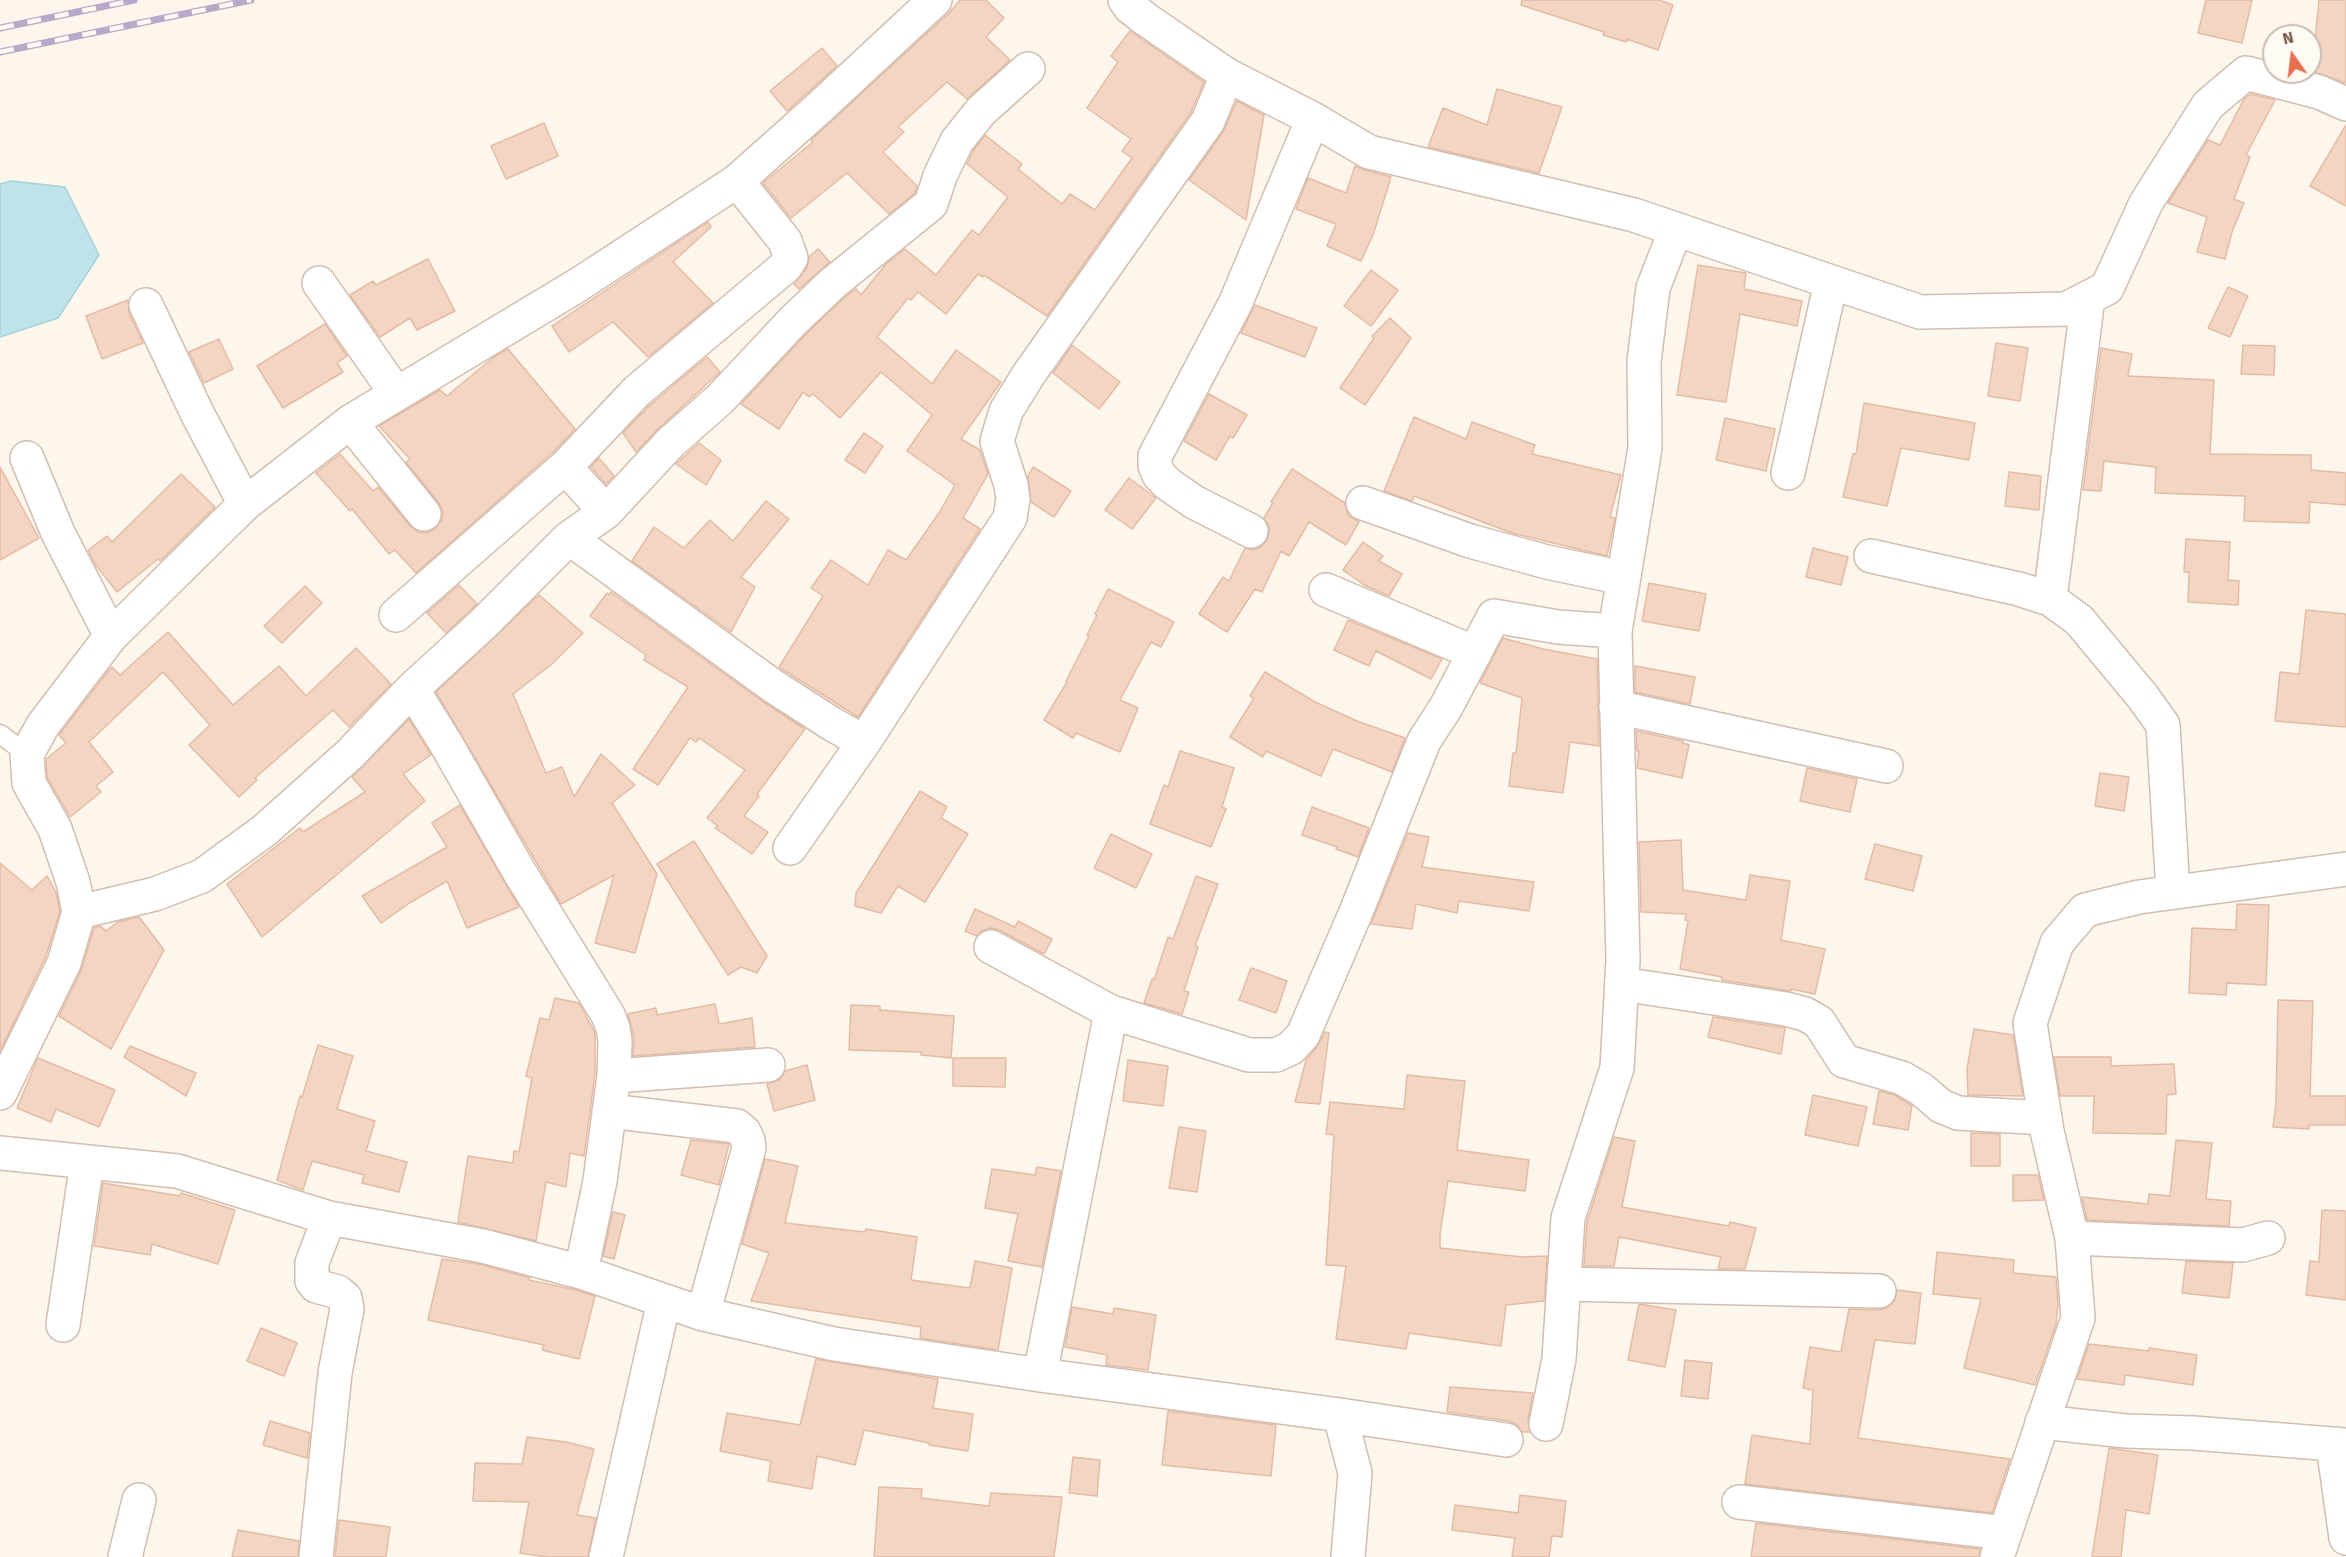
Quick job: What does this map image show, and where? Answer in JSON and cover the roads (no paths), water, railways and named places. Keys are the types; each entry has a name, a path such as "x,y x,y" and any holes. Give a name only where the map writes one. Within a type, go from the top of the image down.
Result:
{"street":[{"path":"0,1093 64,963 79,912 73,882 55,829 29,783 27,754 43,725 111,636 245,504 350,422 578,285 737,181 935,0"},
{"path":"1125,0 1144,18 1227,75 1313,119 1369,152 1634,215 1920,312 2066,309 2107,288 2146,203 2208,105 2246,73 2319,92 2346,104"},
{"path":"79,912 155,894 202,876 266,830 350,754 412,689 483,624 569,538 606,512 670,443 720,399 793,321 833,284 931,204 940,176 957,141 981,111 1028,69"},
{"path":"790,848 864,742 1010,518 1011,485 997,441 1006,411 1035,365 1208,121 1227,75"},
{"path":"1251,531 1194,502 1168,484 1159,475 1155,466 1155,456 1236,304 1313,119"},
{"path":"396,615 565,467 637,391 786,266 791,258 785,241 737,181"},
{"path":"1546,1424 1559,1359 1568,1218 1617,1068 1623,960 1615,631 1645,448 1644,362 1653,288 1676,229"},
{"path":"1788,473 1831,282"},
{"path":"320,283 396,393"},
{"path":"2050,599 2088,298"},
{"path":"146,305 197,413 245,504"},
{"path":"350,422 424,514"},
{"path":"27,458 58,533 111,636"},
{"path":"565,467 606,512"},
{"path":"1364,503 1470,541 1547,562 1623,578"},
{"path":"569,538 773,686 864,742"},
{"path":"1871,556 2019,589 2050,599 2079,620 2143,697 2163,725 2173,892"},
{"path":"1326,590 1475,653"},
{"path":"992,947 1111,1012 1249,1055 1276,1054 1291,1048 1303,1035 1356,912 1424,741 1446,707 1494,616 1558,627 1615,631"},
{"path":"412,689 519,873 608,1015 615,1041 614,1076 600,1180 581,1272"},
{"path":"1616,708 1886,766"},
{"path":"1739,1503 2001,1545 2078,1318 2072,1238 2045,1118 2030,1023 2057,943 2085,910 2139,897 2346,869"},
{"path":"1622,984 1786,1009 1805,1014 1819,1022 1844,1061 1914,1083 1941,1107 1958,1113 2045,1118"},
{"path":"1040,1375 1111,1012"},
{"path":"614,1076 768,1065"},
{"path":"609,1111 737,1126 748,1140 749,1148 703,1314"},
{"path":"0,1153 177,1171 329,1218 483,1246 581,1272 703,1314 834,1344 1506,1440"},
{"path":"63,1326 87,1162"},
{"path":"316,1557 335,1373 346,1309 345,1298 338,1292 316,1286 312,1281 312,1263 329,1218"},
{"path":"2072,1238 2244,1245 2268,1238"},
{"path":"1564,1284 1879,1291"},
{"path":"606,1557 664,1301"},
{"path":"1341,1415 1355,1473 1348,1557"},
{"path":"2042,1422 2126,1431 2193,1433 2339,1445 2346,1538"},
{"path":"126,1557 139,1500"}],"lane":[{"path":"0,734 27,754"}],"water":[{"path":"11,181 65,187 99,255 58,318 0,337 0,184"}],"railway":[{"path":"0,28 134,0"},
{"path":"0,52 251,0"}]}
